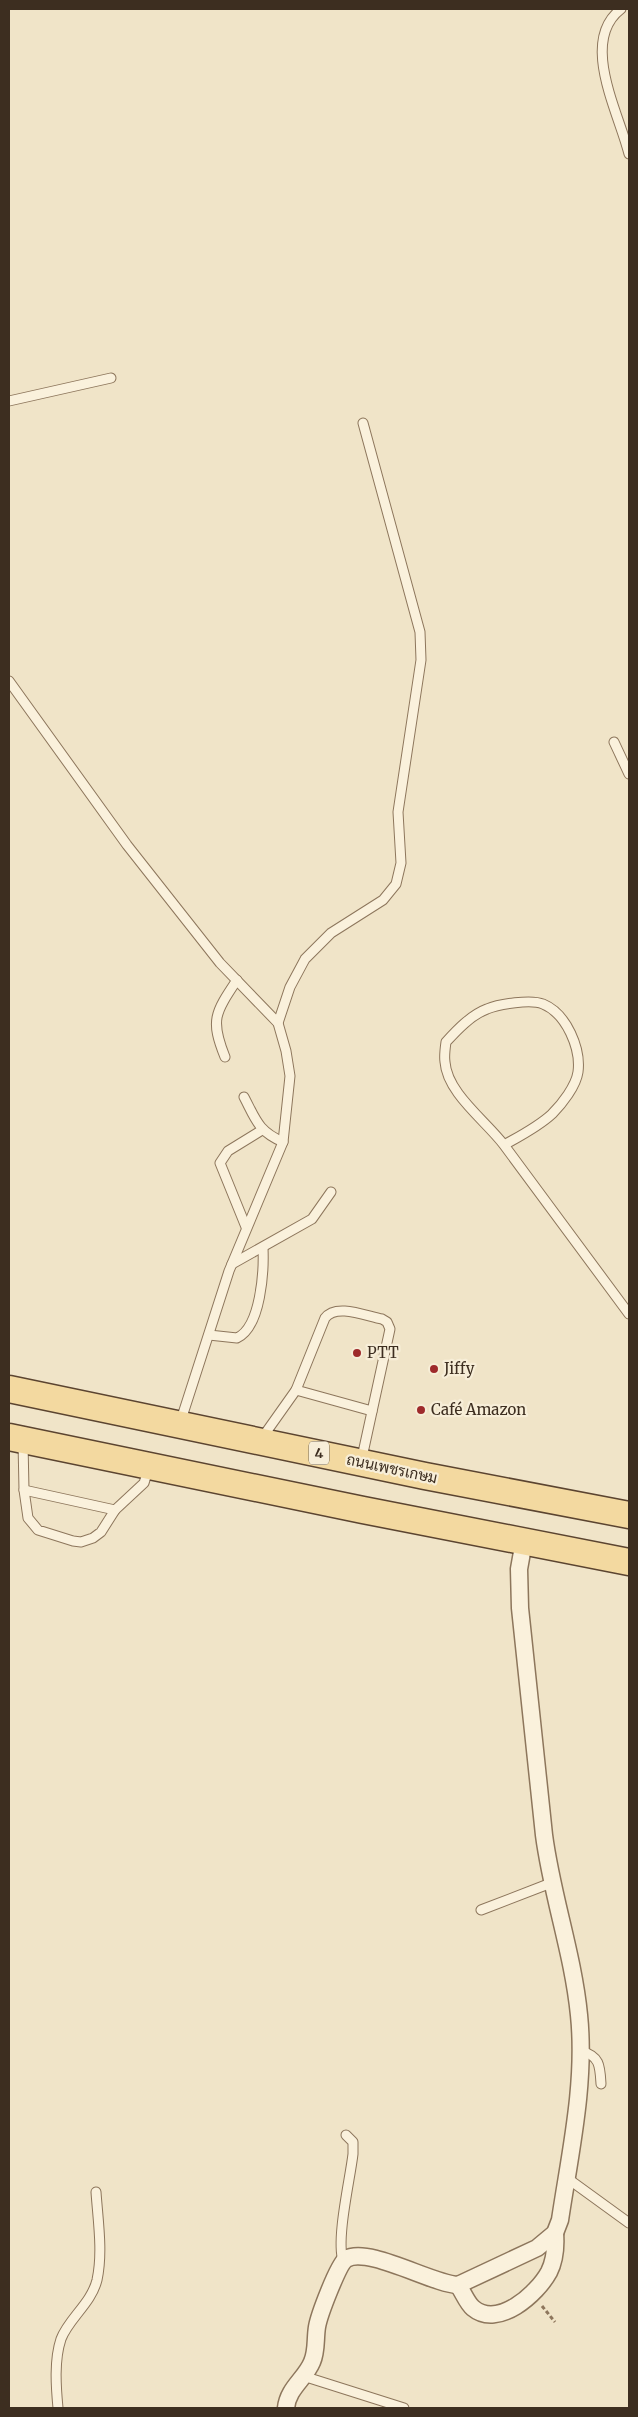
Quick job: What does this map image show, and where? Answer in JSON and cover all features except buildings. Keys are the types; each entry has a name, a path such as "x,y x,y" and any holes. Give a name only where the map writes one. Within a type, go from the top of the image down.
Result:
{"main road":[{"name":"ถนนเพชรเกษม","path":"9,1389 180,1423 259,1442 629,1515"},
{"path":"16,1438 362,1510 629,1562"}],"street":[{"path":"458,2285 472,2307 482,2312 495,2315 502,2314 516,2306 536,2288 549,2272 556,2246 555,2234 560,2220 567,2178 578,2094 581,2051 579,2014 574,1978 551,1883 537,1779 520,1608 520,1569 524,1541"},
{"path":"286,2408 291,2390 303,2376 315,2354 319,2319 343,2261 350,2257 362,2256 413,2271 450,2285 458,2285 537,2248 555,2234"}],"lane":[{"path":"620,9 612,16 604,32 601,59 629,154"},
{"path":"9,401 111,378"},
{"path":"278,1023 290,987 305,959 331,933 383,900 396,884 401,863 398,812 421,660 420,632 363,423"},
{"path":"9,680 127,845 220,963 278,1023 290,1076 283,1142 232,1264 180,1423"},
{"path":"614,742 629,774"},
{"path":"225,1057 215,1026 220,1006 237,980"},
{"path":"504,1145 528,1132 552,1114 569,1093 578,1073 575,1042 560,1018 543,1004 518,1002 486,1009 463,1025 446,1042 445,1064 454,1086 467,1104 504,1145 629,1314"},
{"path":"244,1097 262,1130 283,1142"},
{"path":"246,1227 220,1163 228,1151 262,1130"},
{"path":"232,1264 312,1219 331,1192"},
{"path":"208,1335 237,1338 248,1330 263,1278 262,1248"},
{"path":"259,1442 296,1390 325,1318 329,1313 336,1310 382,1319 387,1322 390,1329 361,1462"},
{"path":"296,1390 372,1411"},
{"path":"16,1438 25,1510 32,1525 38,1530 73,1541 82,1542 93,1538 101,1532 115,1510 144,1483 150,1465"},
{"path":"24,1490 115,1510"},
{"path":"481,1910 551,1883"},
{"path":"581,2051 595,2056 598,2060 601,2084"},
{"path":"343,2261 341,2250 353,2154 353,2142 346,2135"},
{"path":"567,2178 629,2223"},
{"path":"58,2408 58,2358 61,2339 90,2297 96,2281 99,2257 96,2192"},
{"path":"303,2376 404,2408"}],"place":[{"name":"PTT","path":"357,1353"},
{"name":"Jiffy","path":"434,1369"},
{"name":"Café Amazon","path":"421,1410"}]}
